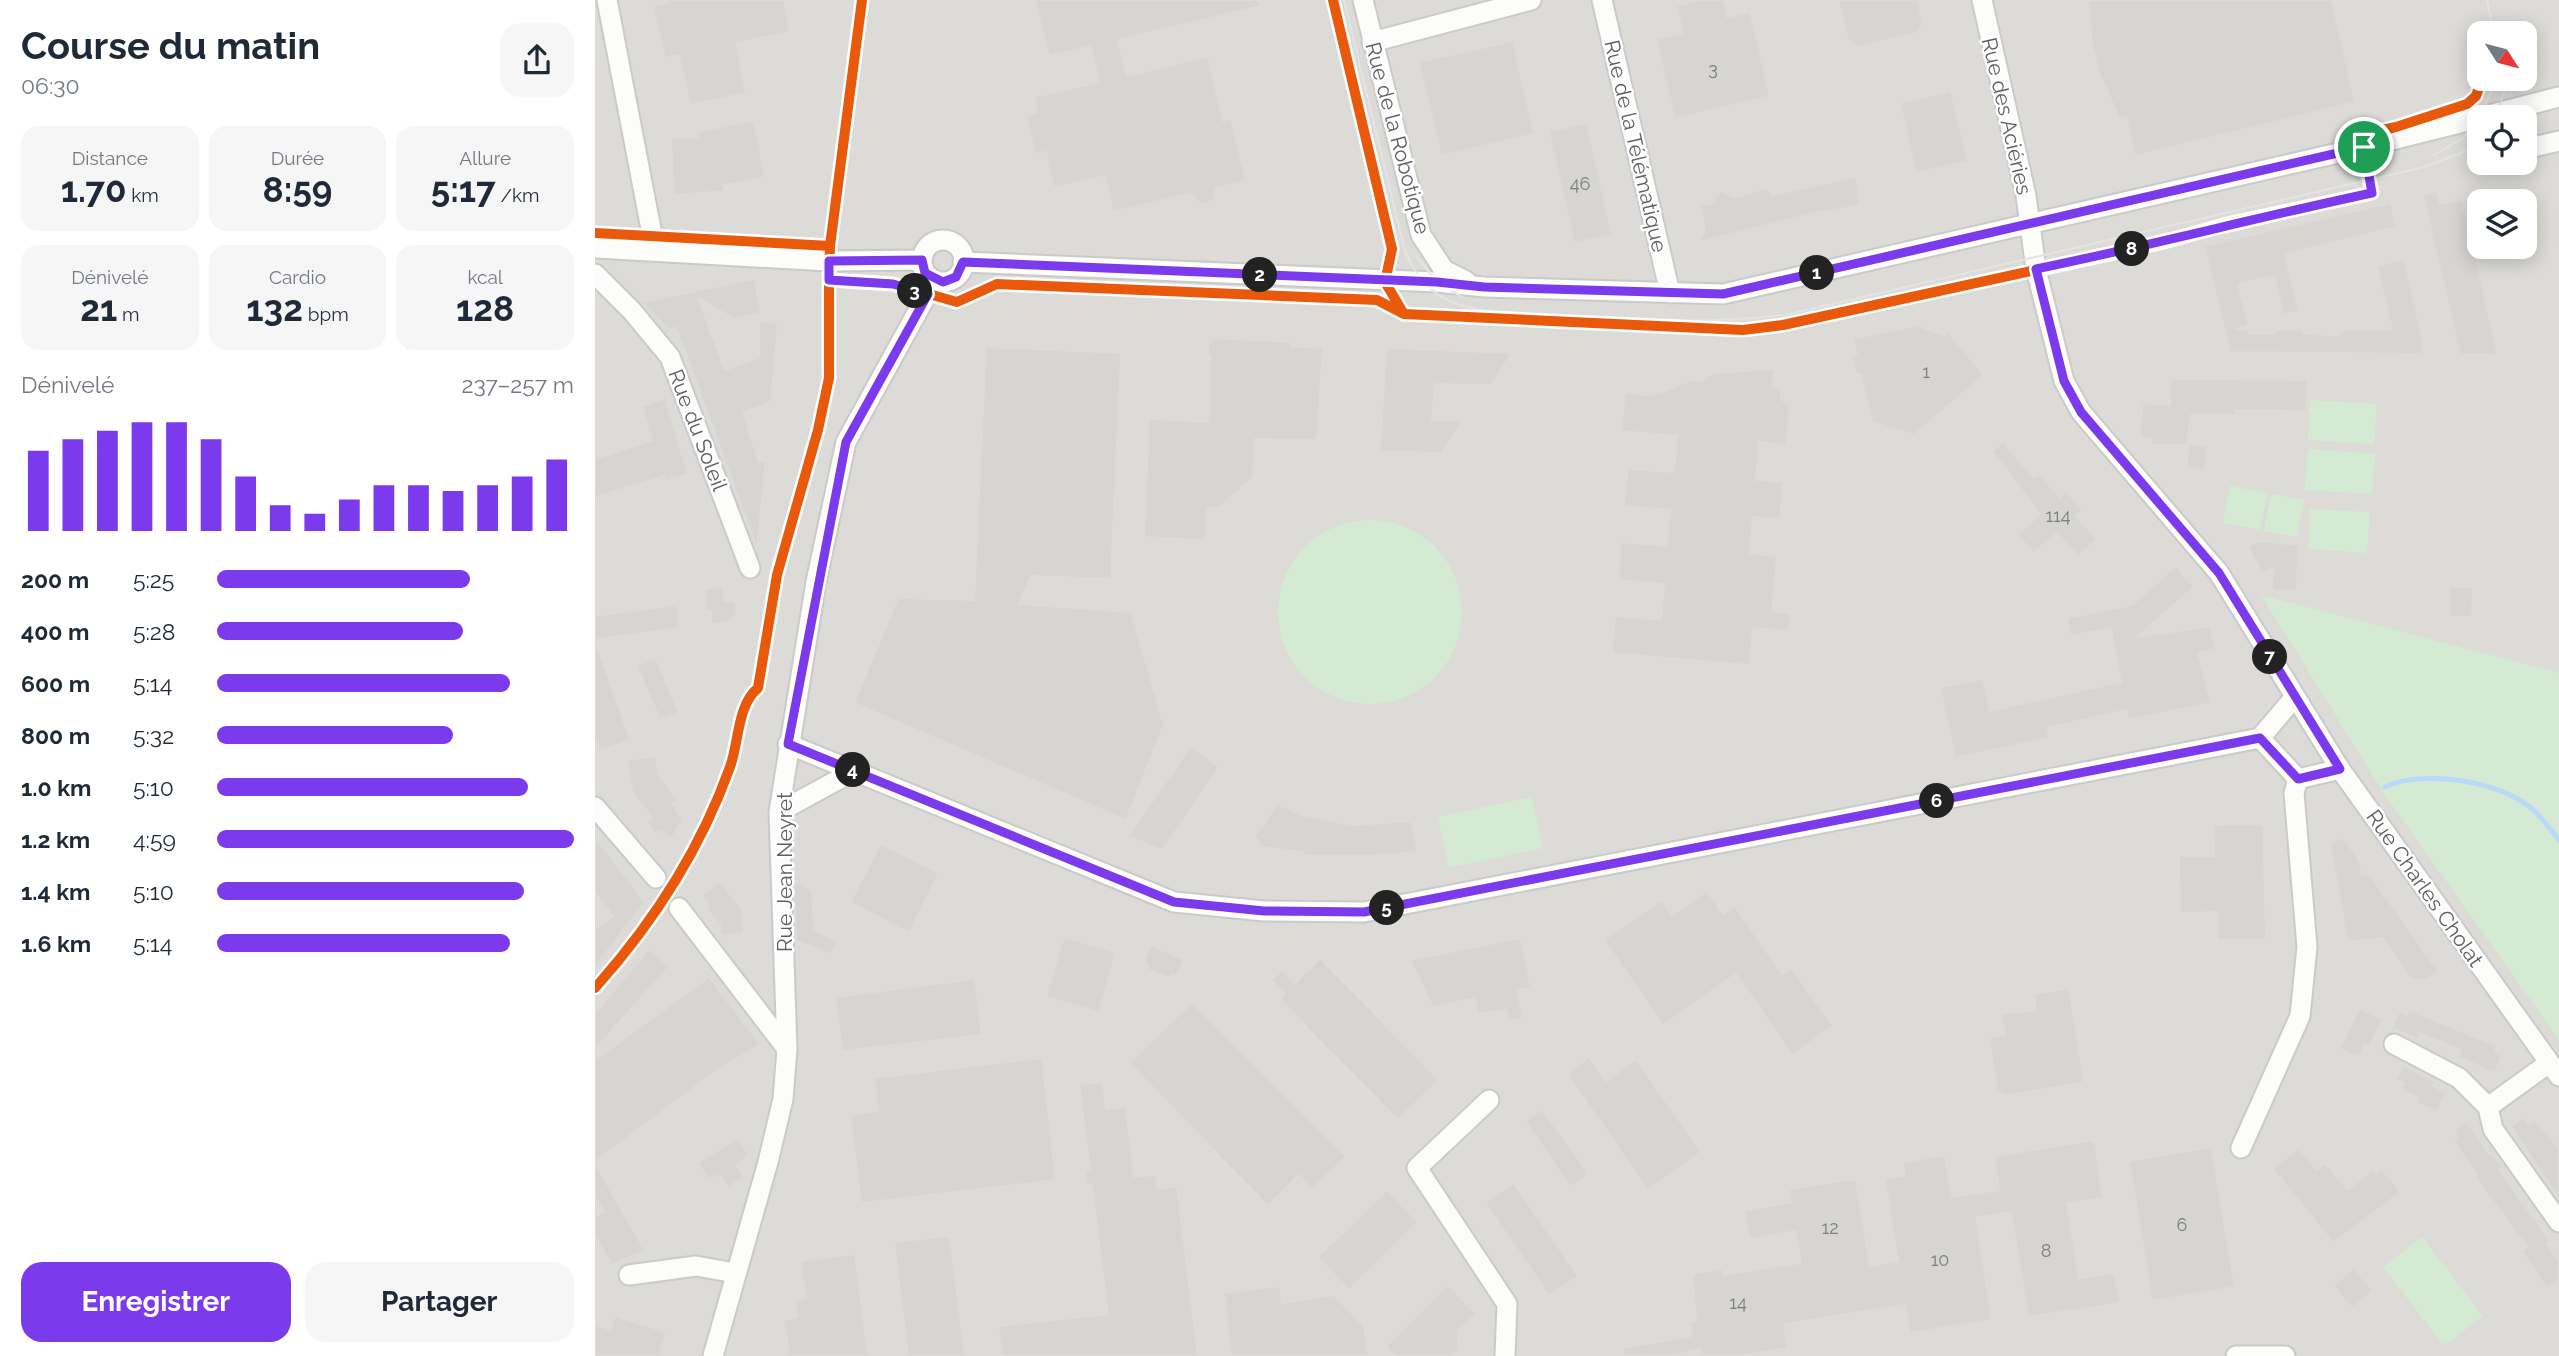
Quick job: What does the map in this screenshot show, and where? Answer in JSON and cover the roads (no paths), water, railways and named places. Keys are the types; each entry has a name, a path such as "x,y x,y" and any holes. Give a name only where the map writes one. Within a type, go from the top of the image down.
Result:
{"street":[{"path":"607,0 655,250"},
{"name":"Rue de la Robotique","path":"1363,0 1421,235 1444,270 1484,287"},
{"path":"1372,42 1531,0"},
{"name":"Rue de la Télématique","path":"1602,0 1670,293"},
{"name":"Rue des Aciéries","path":"1982,0 2026,196 2037,274 2071,399 2122,463 2219,573 2294,698"},
{"path":"2527,105 2559,97"},
{"path":"963,262 1437,282 1484,287 1723,294 2467,121"},
{"path":"2460,123 2467,128"},
{"path":"2537,146 2559,141"},
{"path":"945,240 958,246 963,262 956,277 943,282 925,273 922,260 932,243 945,240"},
{"path":"595,248 809,260 922,260"},
{"name":"Rue du Soleil","path":"595,274 632,311 670,357 750,568"},
{"name":"Rue Jean Neyret","path":"713,1356 783,1099 787,1049 779,812 788,744 846,442 935,280"},
{"path":"788,744 1174,902 1264,911 1364,912 2260,738 2294,698"},
{"name":"Rue Charles Cholat","path":"2294,698 2340,769 2554,1069"},
{"path":"2260,738 2298,779"},
{"path":"2298,779 2340,769"},
{"path":"779,812 854,771"},
{"path":"2241,1148 2300,1017 2307,947 2294,793 2298,779"},
{"path":"595,807 656,878"},
{"path":"679,908 787,1049"},
{"path":"2394,1044 2459,1078 2488,1107 2493,1129 2559,1222"},
{"path":"2488,1107 2554,1069"},
{"path":"1489,1100 1417,1168 1507,1304 1505,1356"},
{"path":"629,1275 697,1266 735,1273"},
{"path":"2236,1356 2285,1356"}],"waterway":[{"path":"2385,787 2419,779 2439,779 2499,790 2530,807 2559,840"}],"tram line":[{"path":"1344,0 1405,251 1418,275 1435,292 1456,303 1482,310 1675,320 1789,314 2424,167 2467,148"},
{"path":"2487,0 2491,21"},
{"path":"2485,105 2492,91"},
{"path":"2499,105 2505,91"},
{"path":"2434,155 2467,133"},
{"path":"1416,256 1437,282 1462,297"}]}
